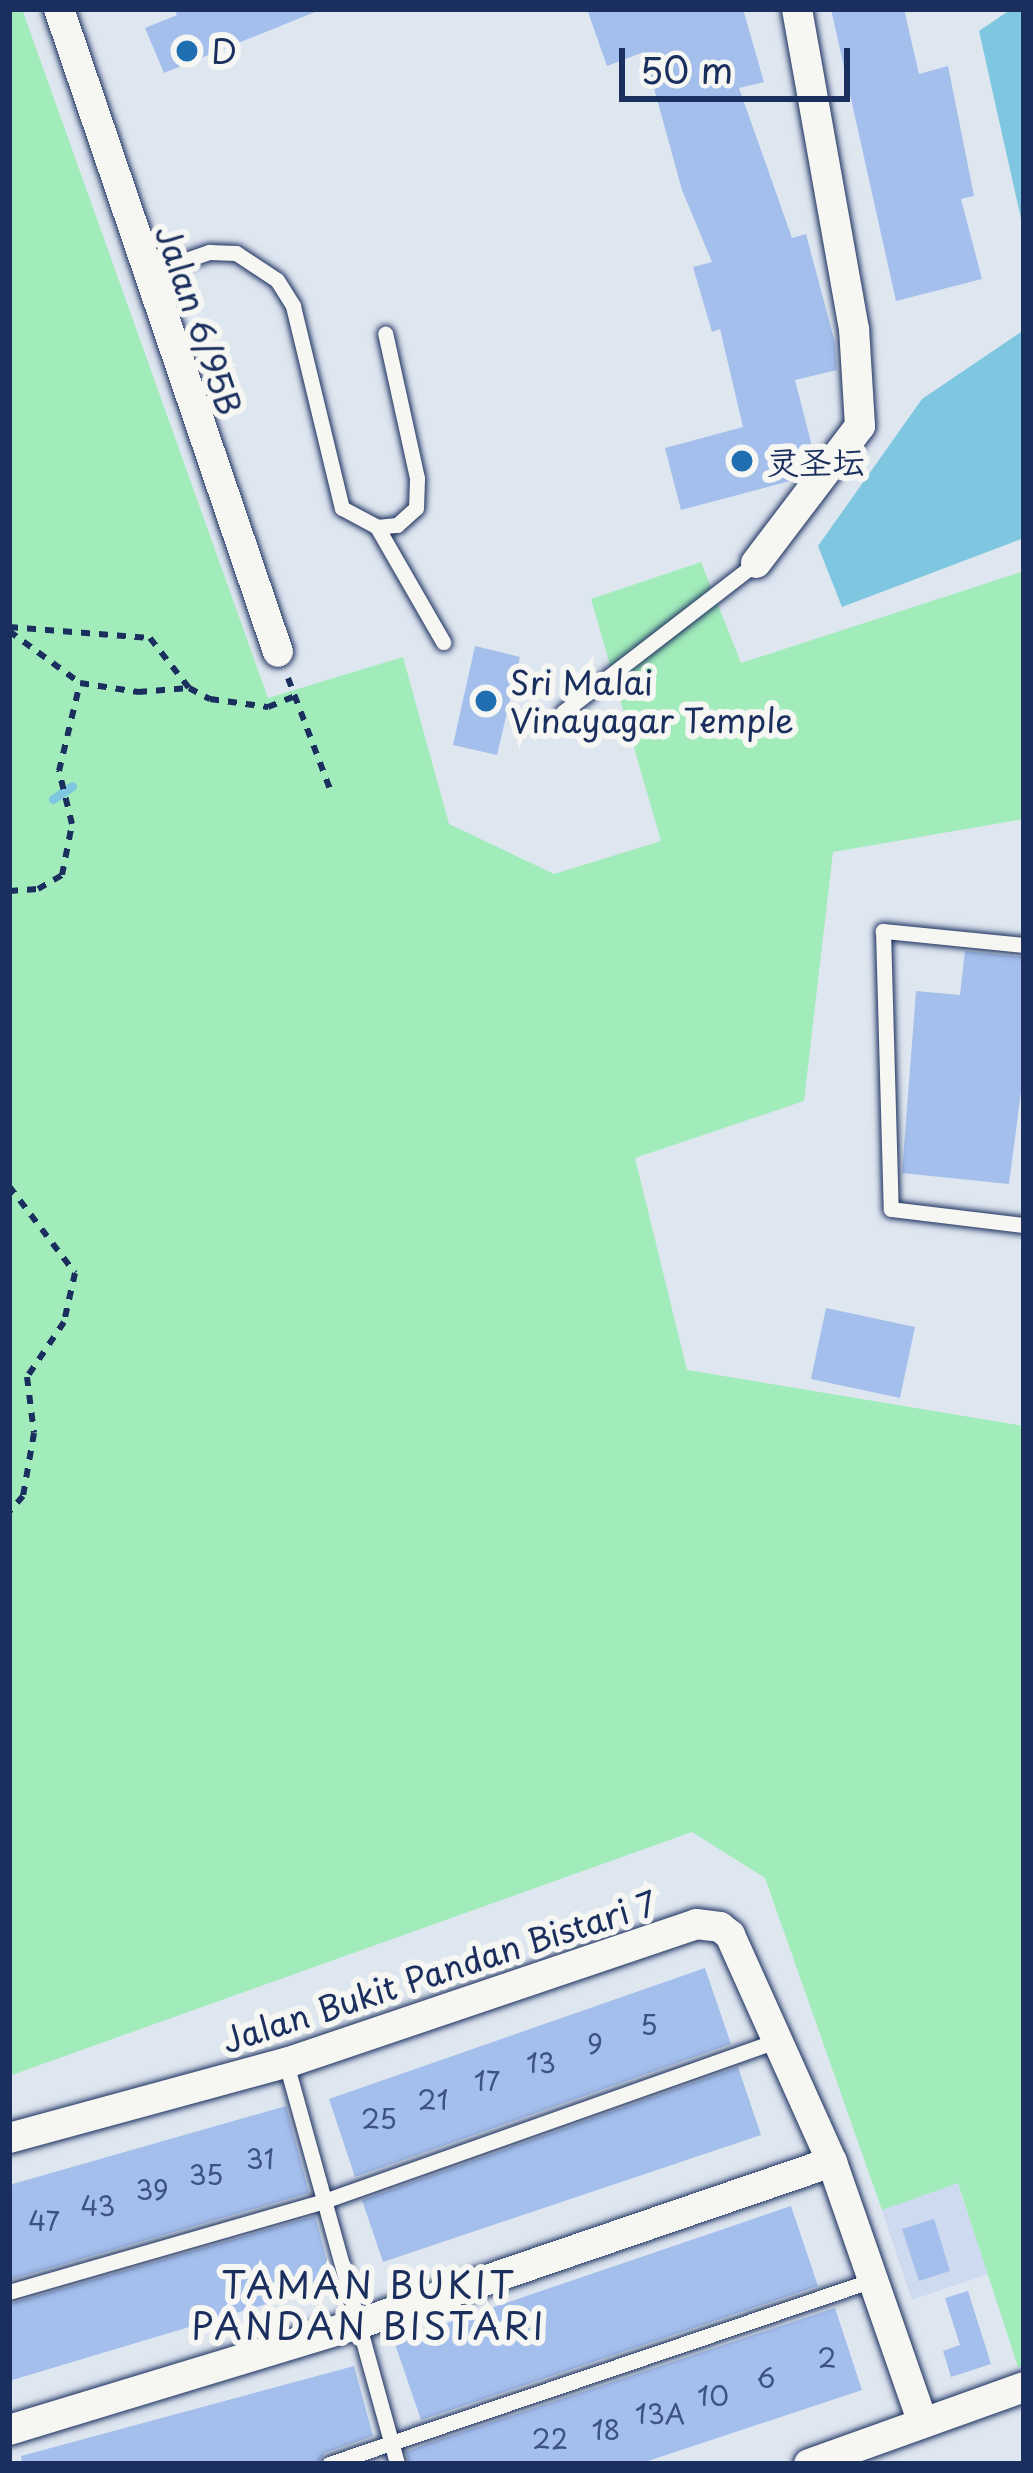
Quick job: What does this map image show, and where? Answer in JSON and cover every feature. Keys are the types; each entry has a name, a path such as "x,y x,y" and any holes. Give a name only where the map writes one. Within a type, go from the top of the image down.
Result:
{"street":[{"name":"Jalan 6/95B","path":"59,9 144,274 278,652"},
{"path":"757,562 860,426 854,329 797,9"},
{"name":"Jalan Bukit Pandan Bistari 7","path":"9,2138 286,2063 696,1924 730,1935 778,2040 832,2162 923,2423"},
{"path":"9,2430 358,2324 832,2162"},
{"path":"809,2464 1024,2387"}],"lane":[{"path":"144,274 208,252 236,254 277,280 293,306 342,508 377,527 443,642"},
{"path":"377,527 397,525 416,508 417,478 385,333"},
{"path":"562,712 757,562"},
{"path":"1024,945 883,931 891,1210 1024,1225"},
{"path":"9,2292 324,2201 778,2040"},
{"path":"286,2063 397,2464"},
{"path":"329,2464 873,2280"}],"path":[{"path":"9,629 80,683 189,688 210,699 268,706 295,697"},
{"path":"9,629 151,638 189,688"},
{"path":"278,652 331,792"},
{"path":"9,891 38,890 62,875 72,824 59,771 80,683"},
{"path":"9,1186 75,1273 64,1322 27,1377 34,1433 23,1496 9,1512"}],"shaded area":[{"path":"957,2182 988,2274 912,2300 882,2210"}],"green space":[{"path":"9,9 22,9 268,698 403,657 449,824 554,874 661,841 591,599 701,562 741,663 1024,571 1024,819 833,852 804,1101 635,1158 687,1370 1024,1426 1024,2365 1018,2367 958,2183 882,2210 765,1878 692,1832 9,2076"}],"water":[{"path":"1007,12 1024,12 1024,232 979,31"},
{"path":"1024,330 1024,538 842,607 818,546 922,399"}],"building":[{"name":"D","path":"174,9 320,10 164,73 145,28 177,15"},
{"path":"587,9 743,9 764,82 739,88 792,238 806,234 835,343 837,370 795,380 814,454 794,480 681,510 665,448 743,427 720,329 712,332 693,267 712,262 682,190 644,52 607,66"},
{"path":"831,9 904,9 919,74 948,66 974,196 961,199 982,279 896,301"},
{"name":"Sri Malai Vinayagar Temple","path":"475,646 520,657 497,755 453,745"},
{"path":"965,951 1024,957 1024,1069 1009,1184 902,1173 916,991 960,995"},
{"path":"826,1308 915,1327 900,1398 811,1379"},
{"path":"705,1968 731,2044 355,2177 329,2099"},
{"path":"738,2067 761,2135 383,2262 362,2200"},
{"path":"286,2106 309,2193 9,2280 9,2185"},
{"path":"791,2206 818,2286 421,2420 394,2341"},
{"path":"315,2216 333,2284 9,2381 9,2304"},
{"path":"934,2219 950,2271 919,2281 902,2229"},
{"path":"968,2291 991,2364 951,2377 943,2351 960,2345 945,2298"},
{"path":"835,2308 862,2390 639,2464 409,2464 406,2452 429,2443"},
{"path":"354,2366 373,2436 325,2453 317,2464 22,2464 21,2456"}],"waterway":[{"path":"53,799 72,786"}],"place":[{"name":"D","path":"187,51"},
{"name":"灵圣坛","path":"742,461"},
{"name":"Sri Malai Vinayagar Temple","path":"486,701"}],"district":[{"name":"TAMAN BUKIT PANDAN BISTARI","path":"369,2304"}]}
